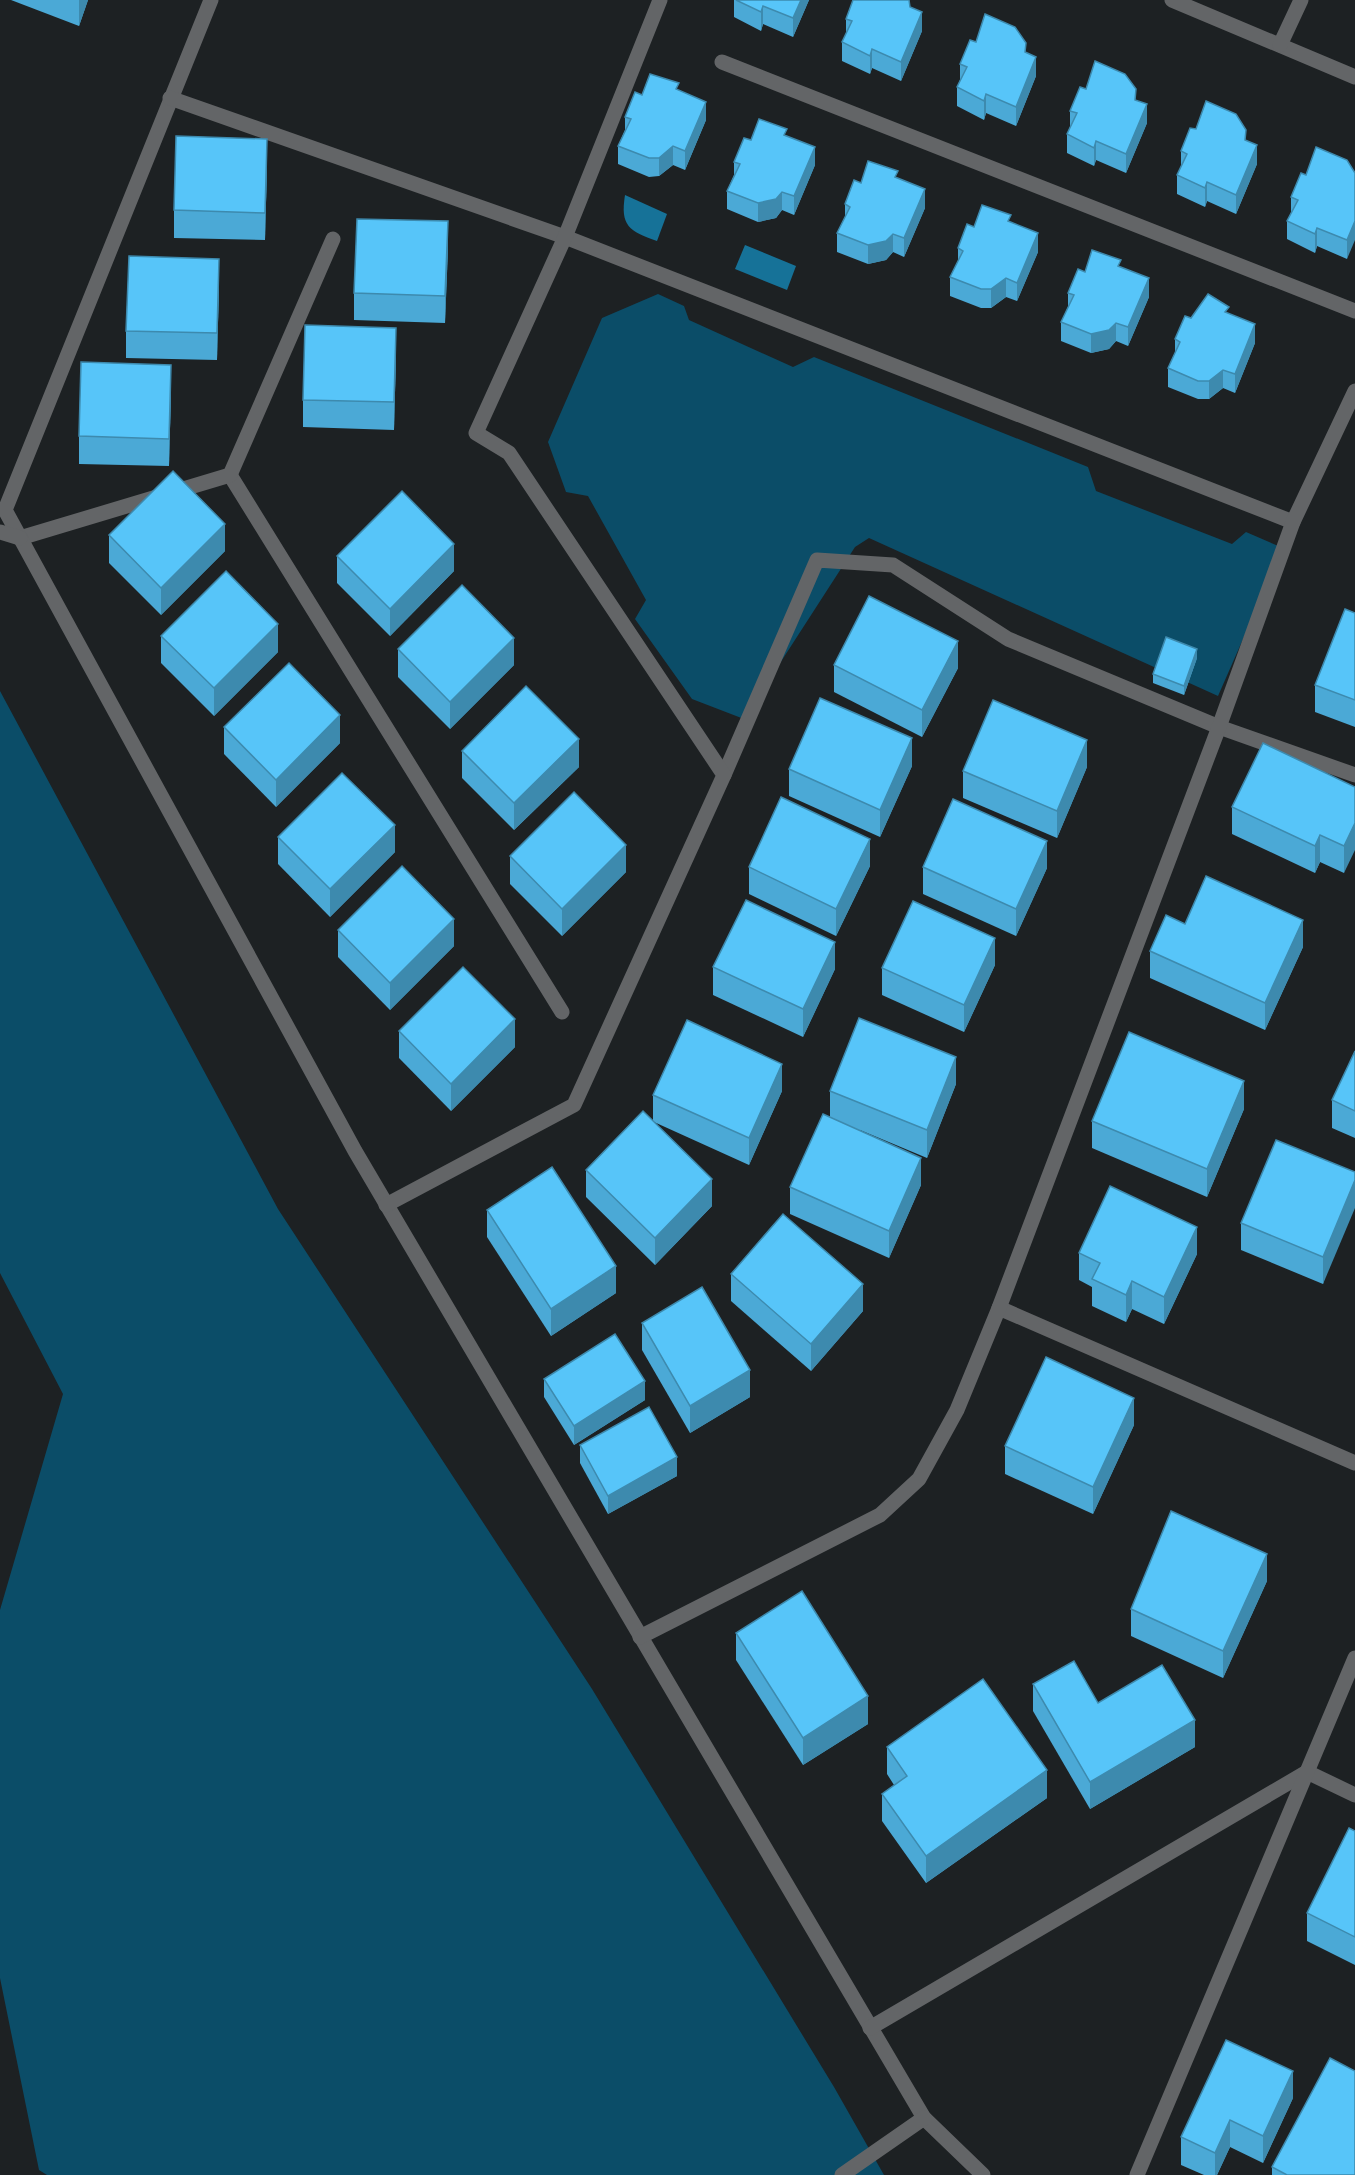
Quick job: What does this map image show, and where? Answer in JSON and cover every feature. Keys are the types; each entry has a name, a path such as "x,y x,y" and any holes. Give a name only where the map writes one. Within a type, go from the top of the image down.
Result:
{"street":[{"path":"211,0 5,510 386,1205 924,2118 983,2175"},
{"path":"660,0 564,237 476,434 509,453 724,775"},
{"path":"1172,0 1355,77"},
{"path":"1280,45 1301,0"},
{"path":"722,62 1355,311"},
{"path":"170,98 564,237 1293,522"},
{"path":"0,532 20,538 230,475 333,239"},
{"path":"640,1637 880,1515 919,1479 957,1410 999,1308 1219,727 1293,522 1355,392"},
{"path":"230,475 562,1012"},
{"path":"386,1205 574,1105 724,775 817,560 893,565 1008,639 1219,727 1355,775"},
{"path":"999,1308 1355,1462"},
{"path":"1137,2175 1355,1658"},
{"path":"870,2028 1307,1772"},
{"path":"1307,1772 1355,1795"},
{"path":"842,2175 924,2118"}],"shaded area":[{"path":"625,195 667,214 657,241 639,234 629,226 624,214"},
{"path":"745,245 796,266 787,290 735,269"},
{"path":"658,294 684,306 689,320 793,367 814,357 1088,467 1096,491 1232,544 1246,532 1283,548 1218,696 869,538 855,547 744,719 692,699 635,619 646,600 588,496 566,492 548,442 602,318"},
{"path":"0,691 278,1209 592,1689 834,2087 884,2175 47,2175 39,2170 0,1978 0,1610 63,1394 0,1273"}],"building":[{"path":"736,0 801,0 793,18 763,6 761,12"},
{"path":"853,0 909,0 910,7 922,12 901,62 872,49 870,56 842,42 852,21 846,19"},
{"path":"985,14 1015,27 1026,43 1025,52 1036,57 1016,107 986,94 984,101 957,87 967,67 960,64 970,40 976,42"},
{"path":"1095,61 1125,74 1136,89 1135,100 1147,104 1126,154 1096,141 1094,148 1067,134 1077,113 1070,111 1080,87 1086,89"},
{"path":"650,74 679,83 676,89 706,102 685,151 673,146 659,158 649,158 618,146 631,119 625,117 635,92 642,95"},
{"path":"1206,101 1236,114 1246,130 1245,140 1257,145 1236,195 1207,182 1205,188 1177,175 1187,154 1181,151 1190,128 1196,129"},
{"path":"759,119 787,129 784,135 815,147 794,196 782,192 776,199 758,203 727,191 740,164 734,162 744,138 751,140"},
{"path":"176,136 267,139 265,213 174,210"},
{"path":"1316,147 1347,160 1355,173 1355,221 1347,240 1317,228 1315,234 1287,221 1298,200 1291,197 1301,173 1306,175"},
{"path":"868,161 898,171 895,177 925,189 904,238 893,234 886,241 868,245 837,233 850,207 845,204 854,180 861,183"},
{"path":"982,205 1011,215 1008,221 1038,233 1017,283 1006,278 991,289 981,289 950,277 963,251 958,248 967,224 974,227"},
{"path":"357,219 448,221 445,296 354,293"},
{"path":"1092,250 1121,260 1118,266 1149,278 1128,327 1116,323 1109,330 1091,334 1061,322 1074,295 1068,293 1078,269 1085,272"},
{"path":"129,256 219,259 217,333 126,331"},
{"path":"1208,294 1229,307 1225,312 1255,324 1235,374 1223,370 1209,381 1198,381 1168,368 1180,342 1175,339 1185,316 1191,318"},
{"path":"305,325 396,328 394,402 303,400"},
{"path":"81,362 171,365 169,439 79,436"},
{"path":"173,471 225,524 161,588 109,535"},
{"path":"402,491 454,544 390,609 337,556"},
{"path":"226,571 278,624 214,688 161,636"},
{"path":"462,585 514,638 450,702 398,649"},
{"path":"869,596 958,641 922,710 834,665"},
{"path":"1345,609 1355,613 1355,700 1315,685"},
{"path":"1166,637 1197,649 1184,686 1153,674"},
{"path":"289,663 340,715 276,780 224,727"},
{"path":"526,686 579,739 514,803 462,751"},
{"path":"820,698 912,738 880,810 789,769"},
{"path":"993,700 1087,740 1057,811 963,771"},
{"path":"1263,743 1355,787 1355,823 1344,846 1320,835 1315,846 1232,807"},
{"path":"342,773 395,825 330,889 278,837"},
{"path":"574,792 626,845 562,909 510,856"},
{"path":"781,797 870,839 836,909 749,867"},
{"path":"953,799 1047,841 1016,909 923,867"},
{"path":"402,866 454,919 390,983 338,930"},
{"path":"1206,876 1303,920 1265,1003 1150,951 1166,915 1185,924"},
{"path":"746,900 835,942 803,1009 713,967"},
{"path":"913,901 995,938 964,1005 882,968"},
{"path":"463,967 515,1019 451,1084 399,1031"},
{"path":"859,1018 956,1057 927,1130 830,1091"},
{"path":"687,1020 782,1064 749,1138 653,1095"},
{"path":"1129,1032 1244,1081 1207,1169 1092,1121"},
{"path":"1355,1051 1355,1111 1332,1100"},
{"path":"643,1111 712,1179 655,1238 586,1170"},
{"path":"823,1114 921,1158 889,1231 790,1187"},
{"path":"1276,1140 1355,1172 1355,1180 1323,1257 1241,1223"},
{"path":"552,1167 616,1266 551,1309 487,1210"},
{"path":"1110,1186 1197,1227 1164,1297 1132,1281 1126,1295 1092,1279 1100,1263 1079,1253"},
{"path":"783,1214 863,1284 811,1344 731,1274"},
{"path":"702,1287 750,1370 690,1406 642,1323"},
{"path":"615,1334 645,1381 574,1426 544,1379"},
{"path":"1046,1357 1134,1398 1093,1487 1005,1446"},
{"path":"649,1407 677,1457 608,1496 580,1445"},
{"path":"1171,1511 1267,1554 1223,1651 1131,1609"},
{"path":"802,1591 868,1696 803,1738 736,1633"},
{"path":"1074,1661 1098,1703 1162,1665 1195,1720 1090,1782 1033,1684"},
{"path":"983,1679 1047,1770 926,1856 882,1794 907,1776 887,1747"},
{"path":"1349,1828 1355,1831 1355,1937 1307,1913"},
{"path":"1226,2040 1293,2071 1263,2136 1230,2120 1215,2153 1181,2137"},
{"path":"1330,2058 1355,2071 1355,2175 1287,2175 1272,2167"}]}
